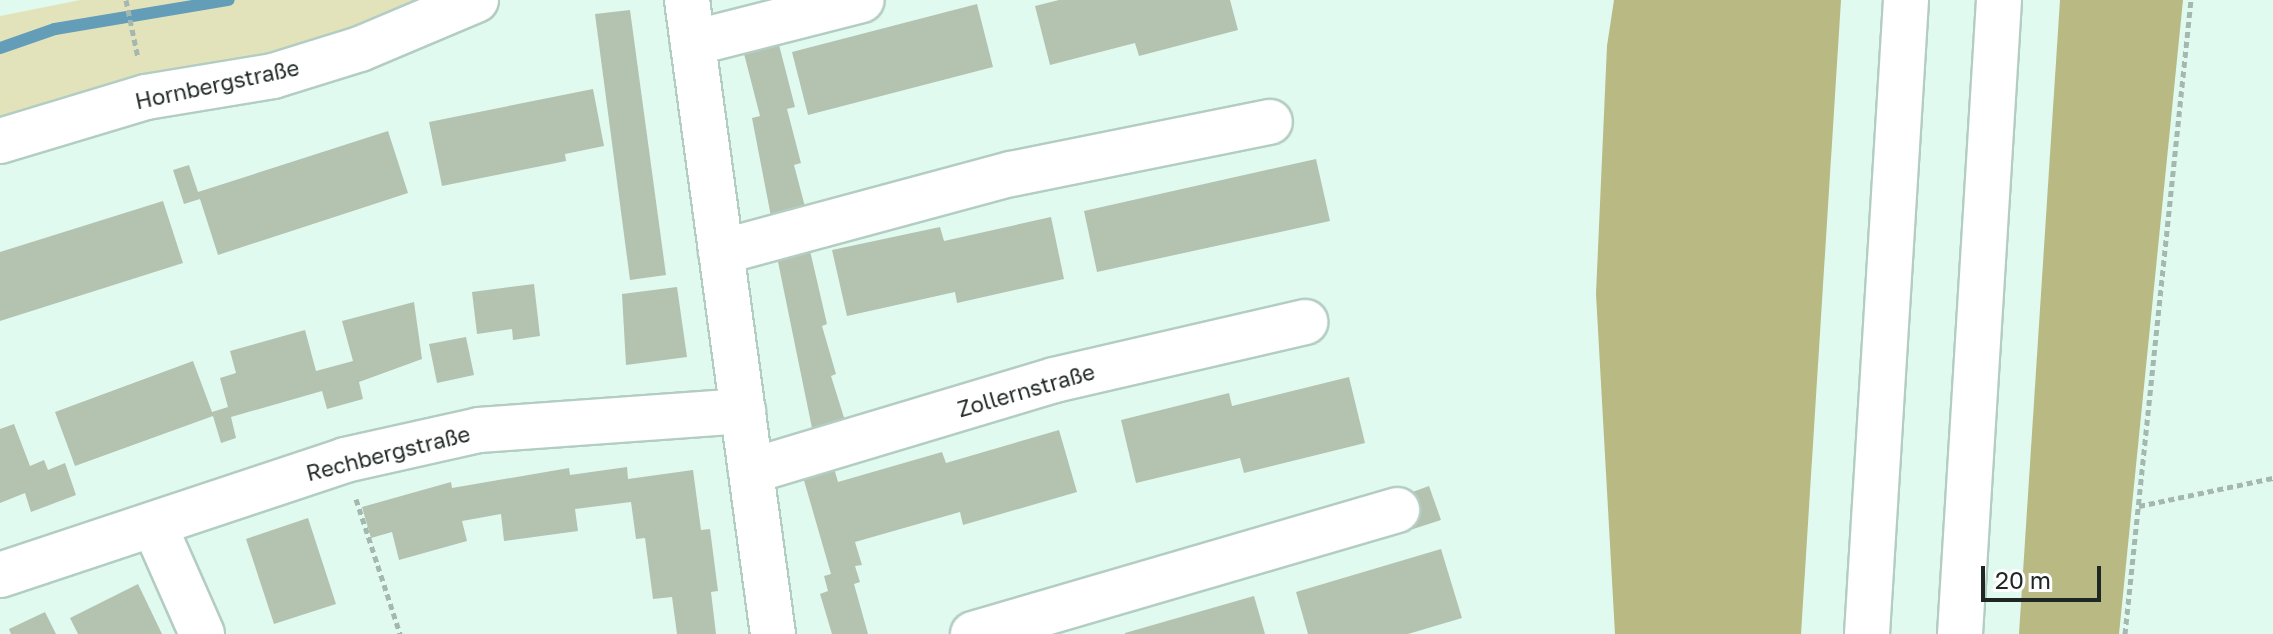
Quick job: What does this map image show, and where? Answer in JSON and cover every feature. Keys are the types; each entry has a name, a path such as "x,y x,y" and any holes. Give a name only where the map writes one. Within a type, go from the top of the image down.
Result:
{"main road":[{"name":"Hornbergstraße","path":"0,141 146,97 273,76 360,49 476,0"},
{"path":"687,0 773,634"},
{"path":"693,43 862,0"},
{"path":"1867,634 1906,0"},
{"path":"1960,634 1999,0"},
{"path":"721,252 1011,174 1270,122"},
{"name":"Zollernstraße","path":"751,471 1054,380 1305,322"},
{"name":"Rechbergstraße","path":"0,575 345,460 479,430 743,411"},
{"path":"973,634 1397,510"},
{"path":"154,525 202,634"}],"path":[{"path":"2125,634 2191,0"},
{"path":"126,1 131,27"},
{"path":"345,460 400,634"},
{"path":"2139,506 2273,478"}],"green space":[{"path":"80,0 440,0 309,49 185,77 61,97 0,122 0,16"},
{"path":"1614,0 1841,0 1801,634 1615,634 1596,294 1607,46"},
{"path":"2060,0 2183,0 2119,634 2019,634"}],"building":[{"path":"1059,0 1230,0 1238,30 1139,56 1135,43 1050,65 1035,6"},
{"path":"977,4 993,67 808,115 792,52"},
{"path":"630,10 666,275 630,280 595,14"},
{"path":"777,37 795,107 787,109 801,163 794,165 808,218 773,227 752,118 760,116 742,46"},
{"path":"593,89 604,146 565,154 566,161 442,186 429,122"},
{"path":"388,131 408,193 218,255 200,199 184,204 173,170 189,165 198,192"},
{"path":"1316,159 1330,221 1097,272 1084,211"},
{"path":"163,201 183,263 0,321 0,252"},
{"path":"1051,217 1064,279 957,303 955,292 847,316 832,250 940,227 944,241"},
{"path":"808,242 827,324 822,326 836,374 831,376 846,424 813,433 776,252"},
{"path":"534,284 540,336 513,340 512,329 477,334 472,292"},
{"path":"677,287 687,357 626,365 622,294"},
{"path":"414,302 422,359 359,382 363,399 327,409 322,391 231,417 236,438 221,443 213,416 75,466 55,412 193,361 212,412 228,407 220,378 236,373 230,351 305,330 316,371 353,361 342,321"},
{"path":"466,337 474,375 437,383 429,344"},
{"path":"1349,377 1365,443 1244,473 1240,458 1136,483 1121,420 1229,393 1232,406"},
{"path":"14,424 30,466 44,460 48,470 65,463 76,495 31,512 25,493 0,503 0,429"},
{"path":"1059,430 1077,492 963,525 960,512 855,542 862,565 855,566 860,582 854,584 868,634 832,634 820,594 828,591 824,576 831,574 803,477 834,468 838,482 942,452 946,463"},
{"path":"627,467 628,479 693,470 701,530 710,529 718,591 711,592 716,634 677,634 672,597 653,599 645,538 636,539 631,502 575,509 578,531 504,541 501,514 462,521 467,541 399,560 392,532 371,538 362,507 451,482 452,488 569,468 570,475"},
{"path":"1429,486 1441,520 1407,531 1396,498"},
{"path":"308,518 336,604 274,624 246,539"},
{"path":"1441,549 1462,618 1408,634 1308,634 1296,592"},
{"path":"138,584 162,634 78,634 70,618"},
{"path":"1254,596 1265,634 1125,634 1125,633"},
{"path":"45,612 56,634 11,634 9,629"}],"waterway":[{"path":"0,48 55,29 229,0"}]}
